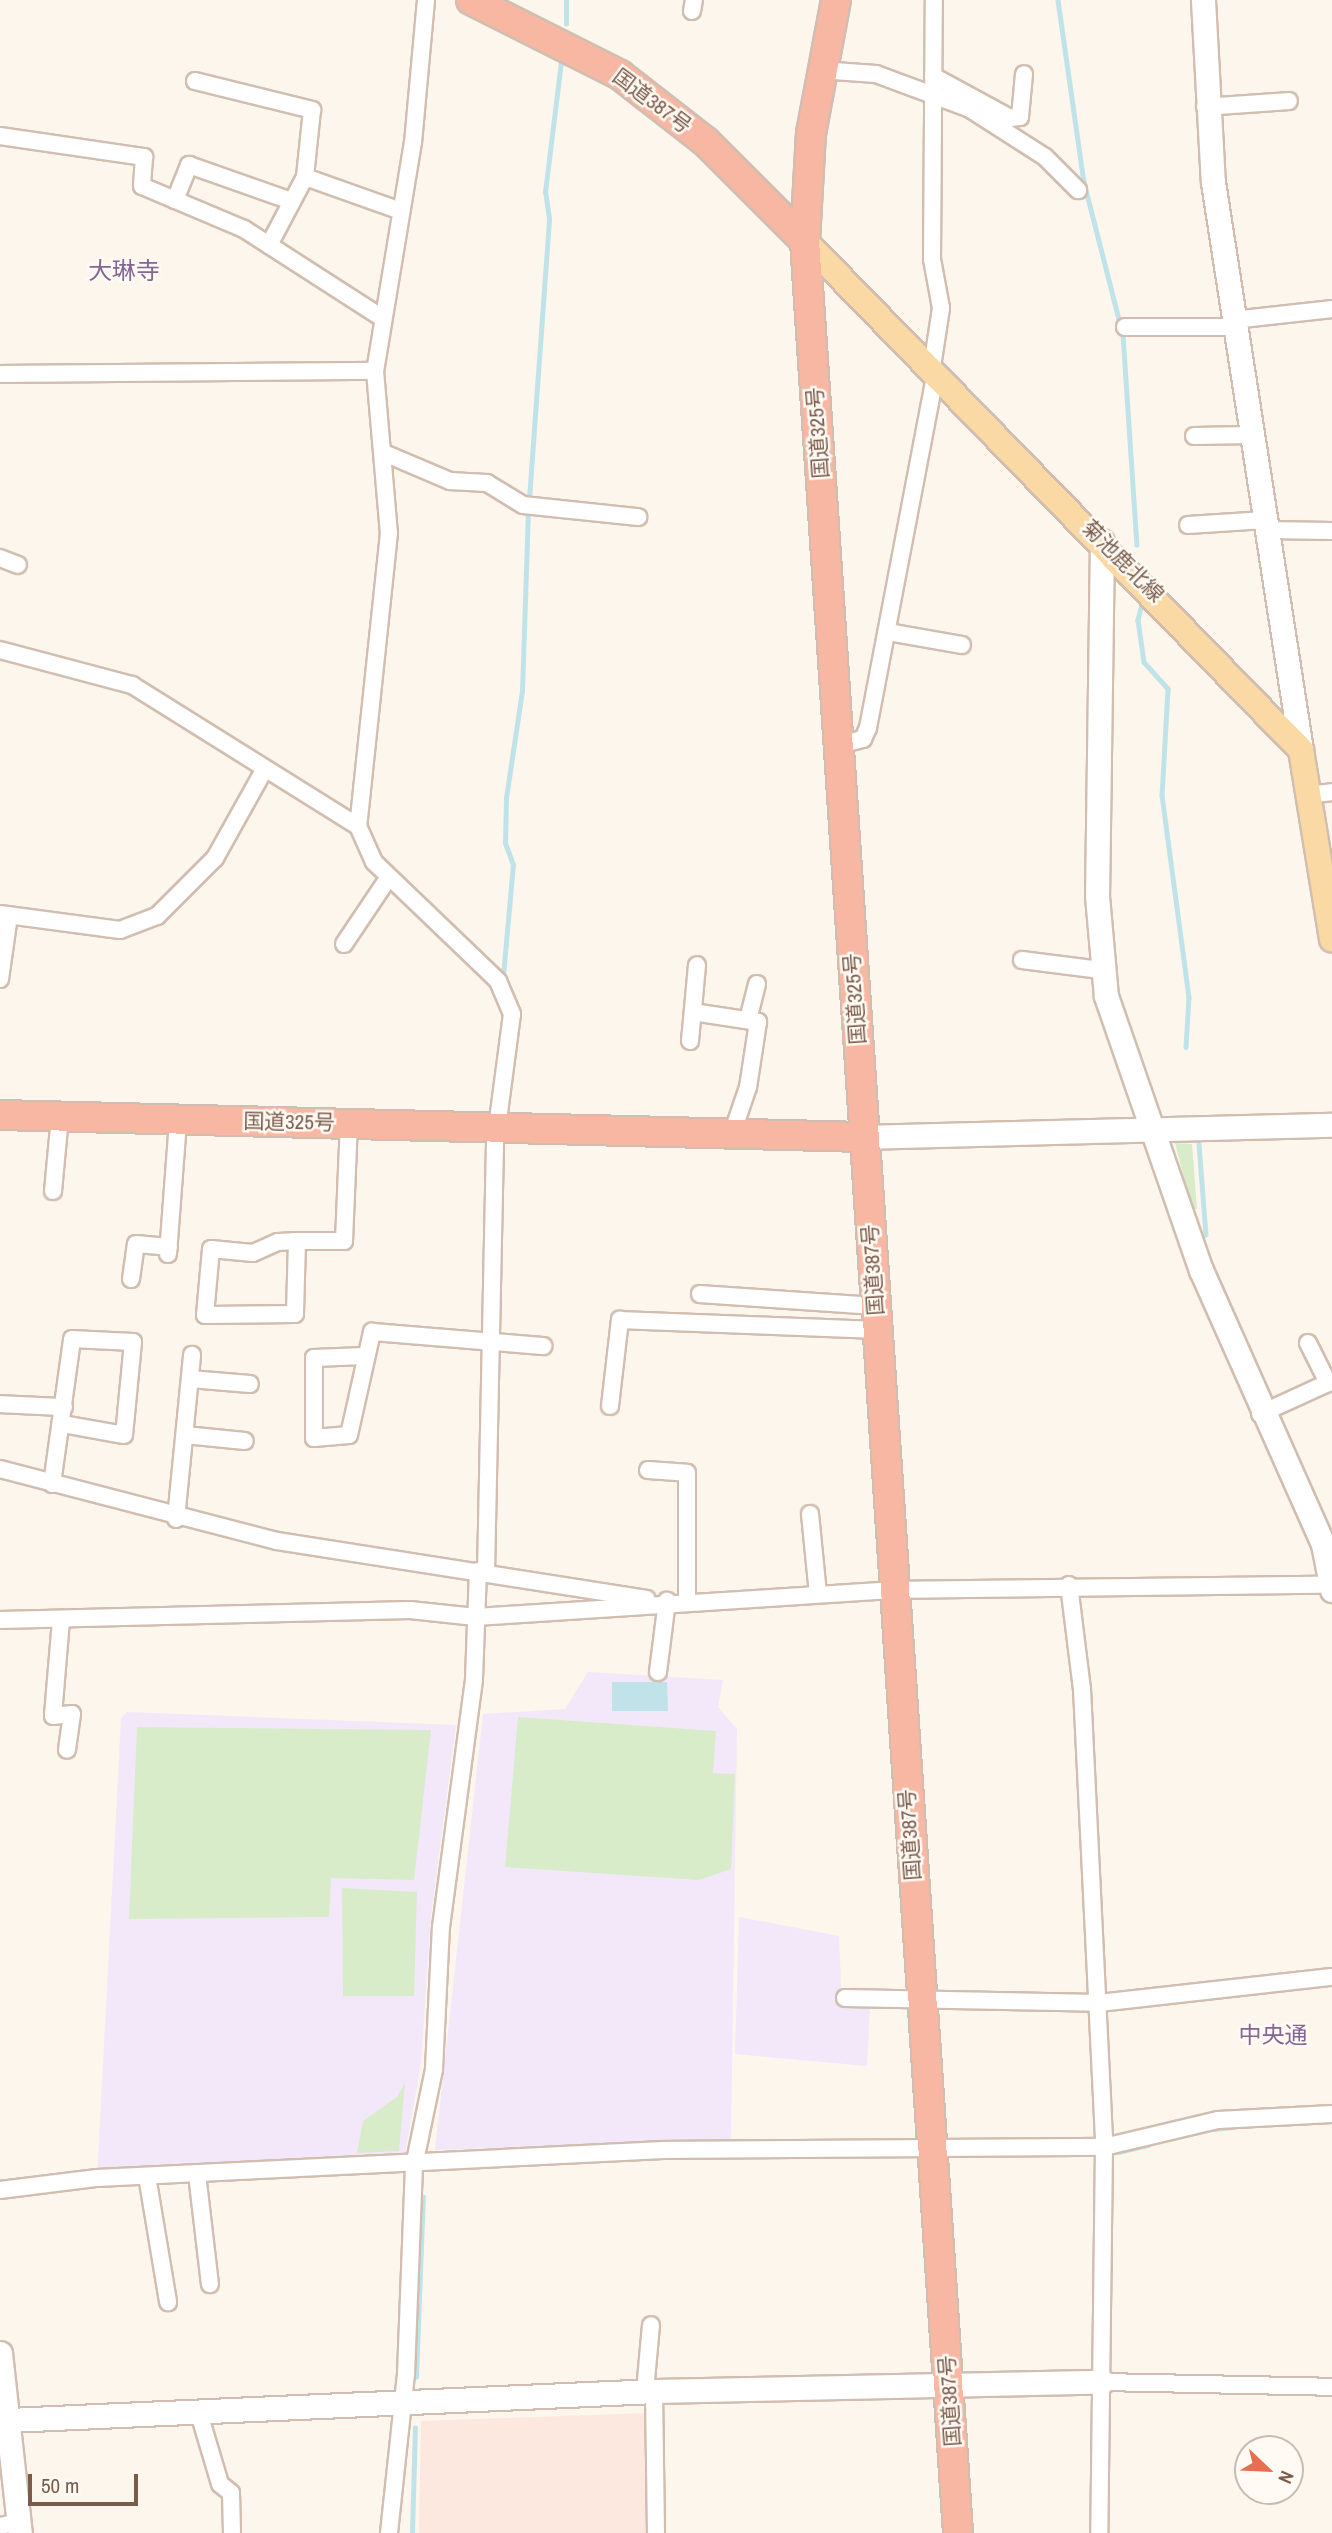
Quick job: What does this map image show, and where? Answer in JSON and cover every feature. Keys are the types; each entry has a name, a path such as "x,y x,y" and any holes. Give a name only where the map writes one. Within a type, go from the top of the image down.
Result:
{"highway":[{"name":"国道387号","path":"471,0 620,75 706,142 805,241"},
{"name":"国道325号","path":"0,1115 863,1138 840,746 805,241 820,70 836,0"},
{"name":"国道387号","path":"863,1138 958,2533"}],"main road":[{"name":"菊池鹿北線","path":"805,241 1102,541 1301,750"},
{"path":"1301,750 1320,793 1332,939"}],"street":[{"path":"358,827 389,533 375,371 401,211 426,0"},
{"path":"840,746 854,745 868,728 888,632 934,369 941,308 932,259 934,0"},
{"path":"1203,0 1205,107 1234,323 1301,750"},
{"path":"820,70 876,74 932,84 1010,118 1020,117 1024,74"},
{"path":"195,81 312,110 301,169 306,177 401,211"},
{"path":"932,84 1008,131 1078,190"},
{"path":"1205,107 1289,101"},
{"path":"0,135 144,157 142,187 176,200 269,245 382,318"},
{"path":"176,200 190,165 291,201"},
{"path":"269,245 306,177"},
{"path":"1125,327 1234,323 1332,309"},
{"path":"0,373 375,371"},
{"path":"1194,436 1251,435"},
{"path":"384,453 450,481 487,483 523,505 638,517"},
{"path":"1188,524 1266,525 1332,531"},
{"path":"0,1620 410,1611 476,1617 596,1611 663,1601 895,1590 1069,1585 1331,1586 1323,1544 1260,1414 1151,1130 1100,970 1102,541"},
{"path":"0,558 18,565"},
{"path":"888,632 962,645"},
{"path":"0,650 132,685 263,772 358,827 389,877 478,959 510,1002 496,1128 482,1572 476,1617 474,1679 441,1927 434,2069 414,2166 401,2401 389,2533"},
{"path":"0,979 4,915 120,930 157,916 215,858 263,772"},
{"path":"344,944 389,877"},
{"path":"1022,960 1100,970"},
{"path":"690,1041 697,965"},
{"path":"748,1016 757,984"},
{"path":"693,1012 748,1016 759,1027 732,1134"},
{"path":"53,1191 60,1117"},
{"path":"131,1279 136,1244 169,1250 178,1120"},
{"path":"297,1241 295,1314 205,1315 211,1250 253,1253 297,1241 344,1241 349,1124"},
{"path":"863,1138 1332,1125"},
{"path":"700,1294 876,1318"},
{"path":"610,1406 620,1321 876,1318"},
{"path":"364,1356 314,1358 314,1438 346,1439 364,1356 372,1332 488,1345 543,1346"},
{"path":"52,1484 72,1339 133,1342 124,1435 62,1424"},
{"path":"1260,1414 1330,1382 1308,1343"},
{"path":"176,1519 192,1355"},
{"path":"190,1379 250,1384"},
{"path":"0,1404 64,1407"},
{"path":"185,1434 245,1441"},
{"path":"0,1469 176,1519 277,1542 663,1601"},
{"path":"648,1470 687,1473 687,1601"},
{"path":"810,1514 818,1594"},
{"path":"1069,1585 1082,1689 1104,2147 1099,2533"},
{"path":"658,1672 663,1601"},
{"path":"61,1620 52,1716 72,1714 67,1750"},
{"path":"845,1998 924,2003 1099,2003 1332,1978"},
{"path":"0,2190 147,2176 414,2166 663,2150 1104,2147 1209,2122 1332,2114"},
{"path":"197,2174 210,2284"},
{"path":"147,2176 168,2302"},
{"path":"651,2325 649,2391 656,2533"},
{"path":"0,2353 9,2420 13,2527"},
{"path":"9,2420 649,2391 948,2383 1102,2382 1332,2387"},
{"path":"198,2410 220,2484 231,2493 232,2533"}],"shaded area":[{"path":"588,1672 723,1680 718,1707 737,1729 731,2140 435,2150 483,1714 565,1709"},
{"path":"127,1712 456,1725 431,1917 421,2065 405,2153 97,2178 121,1718"},
{"path":"739,1917 839,1936 842,2007 870,2009 867,2066 735,2054"},
{"path":"645,2413 647,2533 419,2533 421,2421"}],"green space":[{"path":"1175,1143 1192,1144 1197,1209 1192,1209"},
{"path":"518,1717 716,1731 713,1773 735,1774 731,1869 699,1880 505,1867"},
{"path":"137,1727 431,1730 414,1880 331,1878 329,1917 129,1919"},
{"path":"342,1888 417,1892 414,1996 343,1996"},
{"path":"405,2083 399,2151 357,2153 363,2121 397,2097"}],"water":[{"path":"612,1682 667,1682 668,1711 612,1711"}],"waterway":[{"path":"566,0 566,24"},
{"path":"1058,0 1084,182 1123,335 1137,545"},
{"path":"529,499 549,219 545,192 561,62"},
{"path":"503,976 513,865 505,843 506,798 522,691 528,513"},
{"path":"1143,601 1138,620 1144,662 1168,689 1162,795 1189,997 1186,1047"},
{"path":"1199,1144 1206,1235"},
{"path":"1214,2129 1234,2127"},
{"path":"1118,2152 1148,2145"},
{"path":"416,2377 423,2197"},
{"path":"412,2533 415,2428"}],"district":[{"name":"大琳寺","path":"124,271"},
{"name":"中央通","path":"1273,2035"}]}
